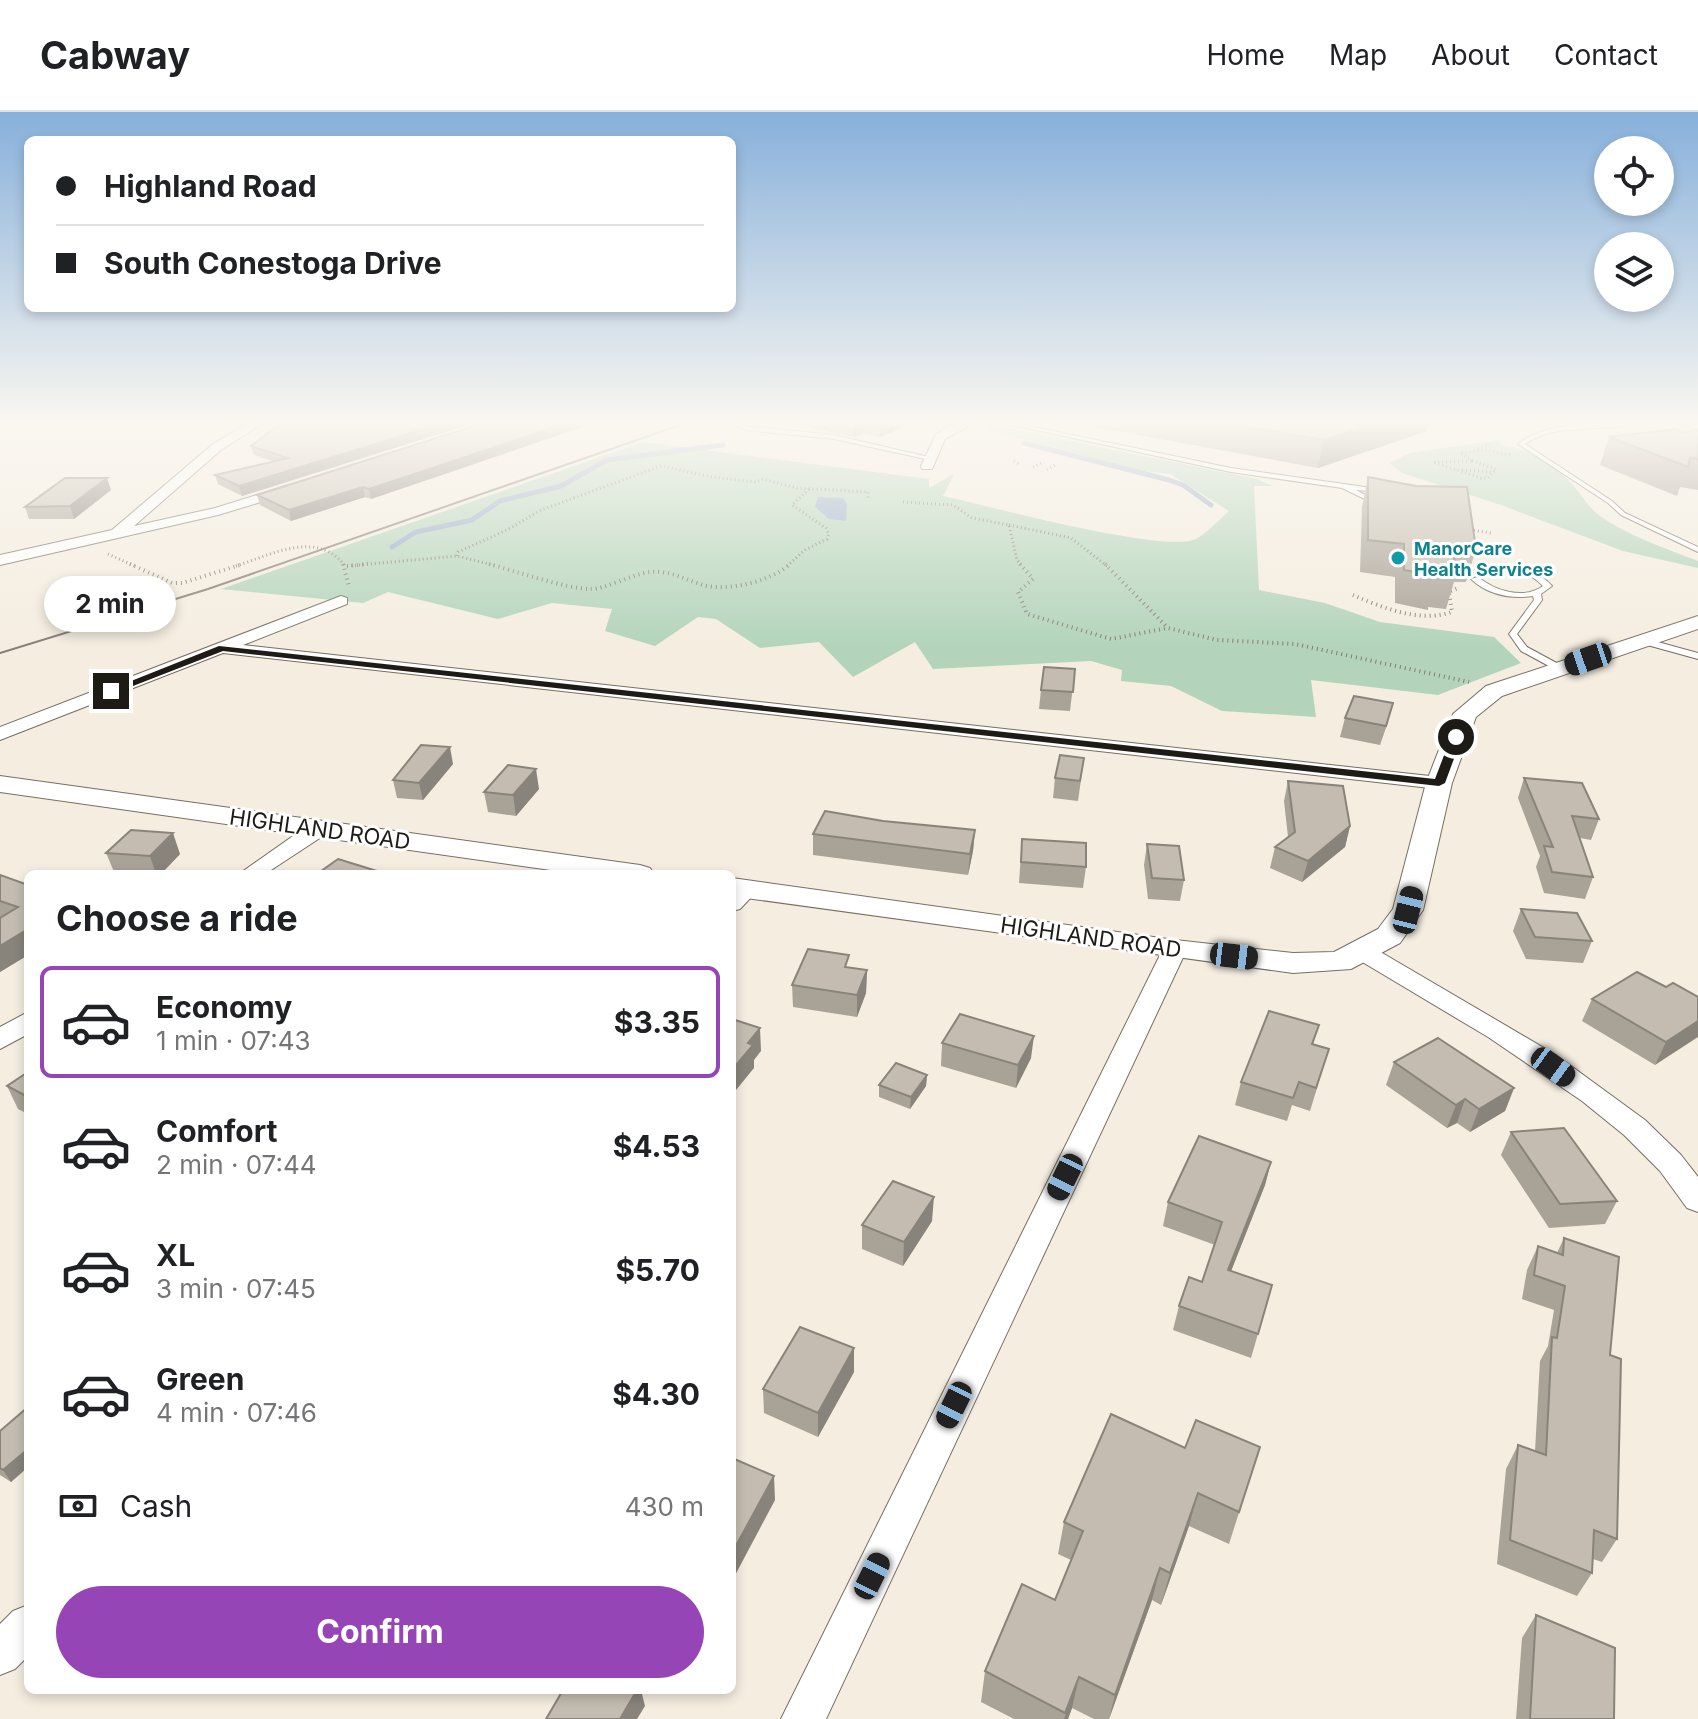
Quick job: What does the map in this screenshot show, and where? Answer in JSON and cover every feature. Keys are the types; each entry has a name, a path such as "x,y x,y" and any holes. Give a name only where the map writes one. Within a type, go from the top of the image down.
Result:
{"street":[{"path":"115,535 159,497"},
{"path":"0,560 218,511 263,497"},
{"path":"0,734 341,601"},
{"name":"HIGHLAND ROAD","path":"737,893 1293,963 1340,962 1389,936 1408,910 1439,783 1465,714 1496,691 1698,622"},
{"path":"222,648 1439,783"},
{"name":"HIGHLAND ROAD","path":"0,784 611,870"},
{"path":"256,870 318,829"},
{"path":"803,1719 1175,949"},
{"path":"1363,952 1576,1084 1644,1135 1689,1185 1698,1200"},
{"path":"0,1040 24,1024"},
{"path":"0,1654 24,1630"}],"lane":[{"path":"1366,497 1384,506"},
{"path":"1602,497 1623,514 1698,550"},
{"path":"1495,567 1536,575 1548,586 1537,593 1494,590 1476,577 1495,567"},
{"path":"1537,593 1538,600 1513,634 1524,649 1561,669"},
{"path":"1643,641 1698,656"}],"path":[{"path":"457,556 458,552 507,530 541,510 576,497"},
{"path":"347,566 457,556 593,590 625,577 652,572 672,573 706,586 728,587 781,572 805,550 827,539 829,534 826,528 792,505 801,497"},
{"path":"903,502 953,505 972,518 1069,537 1105,562 1145,611 1168,628 1217,640 1295,644 1496,691"},
{"path":"1009,525 1017,560 1033,579 1018,592 1027,614 1111,639 1168,628"},
{"path":"1465,528 1491,533"},
{"path":"81,542 172,583 193,581 307,544 336,556 347,566 349,590 341,601"},
{"path":"1353,595 1380,607 1438,616 1452,612 1450,589 1476,577"}],"green space":[{"path":"485,497 947,497 1113,534 1178,542 1196,539 1229,511 1207,497 1255,497 1259,590 1325,603 1380,622 1494,637 1521,663 1438,695 1311,680 1316,717 1222,711 1171,686 1121,681 1122,670 1091,661 933,669 915,642 853,677 819,642 760,648 716,619 698,617 655,646 605,631 612,609 552,603 498,619 388,592 363,603 221,589"},
{"path":"1476,497 1582,497 1596,513 1611,523 1648,542 1698,561 1698,568 1623,551"}],"water":[{"path":"818,497 843,498 847,504 846,521 829,519 815,507"}],"building":[{"path":"39,497 82,497 70,506 25,507"},
{"path":"261,497 331,497 289,510"},
{"path":"1368,497 1468,497 1476,549 1453,549 1456,575 1436,573 1437,576 1404,570 1404,544 1368,540"},
{"path":"1044,667 1075,669 1073,692 1041,690"},
{"path":"1354,696 1393,703 1386,726 1345,718"},
{"path":"421,745 450,747 419,783 393,780"},
{"path":"1060,755 1084,758 1080,781 1055,778"},
{"path":"508,765 536,769 513,795 484,792"},
{"path":"1524,778 1582,783 1599,819 1572,816 1593,877 1552,872 1544,846 1553,847"},
{"path":"1288,781 1343,786 1350,826 1308,861 1275,847 1295,832"},
{"path":"825,811 883,821 975,830 970,854 813,834"},
{"path":"131,830 173,833 150,856 106,853"},
{"path":"1022,839 1086,843 1086,867 1021,862"},
{"path":"1147,844 1179,846 1184,880 1152,878"},
{"path":"338,859 374,870 323,870"},
{"path":"0,875 24,884 24,931 0,946 0,918 18,907 0,901"},
{"path":"1521,909 1577,913 1592,941 1535,937"},
{"path":"808,949 849,955 845,967 867,970 857,995 792,985"},
{"path":"1637,972 1666,987 1673,983 1698,997 1698,1021 1666,1042 1592,999"},
{"path":"1269,1011 1319,1025 1312,1044 1329,1049 1316,1088 1299,1082 1293,1098 1241,1082"},
{"path":"960,1014 1034,1036 1018,1065 942,1043"},
{"path":"736,1020 760,1028 748,1043 753,1045 736,1065"},
{"path":"1438,1038 1514,1088 1479,1109 1465,1099 1456,1105 1394,1062"},
{"path":"896,1063 927,1075 911,1097 879,1085"},
{"path":"24,1075 24,1095 7,1086"},
{"path":"1564,1128 1617,1201 1560,1204 1511,1132"},
{"path":"1199,1136 1271,1162 1228,1270 1272,1285 1258,1334 1179,1306 1189,1277 1202,1282 1222,1222 1168,1202"},
{"path":"893,1181 934,1197 904,1242 862,1225"},
{"path":"1564,1238 1619,1257 1610,1355 1621,1359 1617,1539 1594,1530 1592,1573 1510,1540 1518,1445 1546,1455 1552,1337 1557,1338 1565,1286 1534,1275 1538,1246 1563,1255"},
{"path":"800,1327 854,1348 818,1413 763,1389"},
{"path":"24,1410 24,1452 3,1470 0,1468 0,1431"},
{"path":"1111,1414 1185,1448 1196,1420 1260,1447 1239,1512 1198,1493 1170,1573 1160,1568 1115,1695 1079,1677 1065,1713 985,1671 1022,1584 1055,1600 1083,1531 1064,1522"},
{"path":"736,1460 774,1476 736,1546"},
{"path":"1536,1615 1615,1648 1614,1719 1530,1719"},
{"path":"561,1694 635,1694 620,1719 546,1719"}],"waterway":[{"path":"392,547 416,532 472,520 500,501 516,497"},
{"path":"1200,497 1211,505"}],"tram line":[{"path":"0,653 208,589 473,497"}],"place":[{"name":"ManorCare Health Services","path":"1398,558"}],"route":[{"path":"111,691 222,648 1439,783 1456,737"}]}
